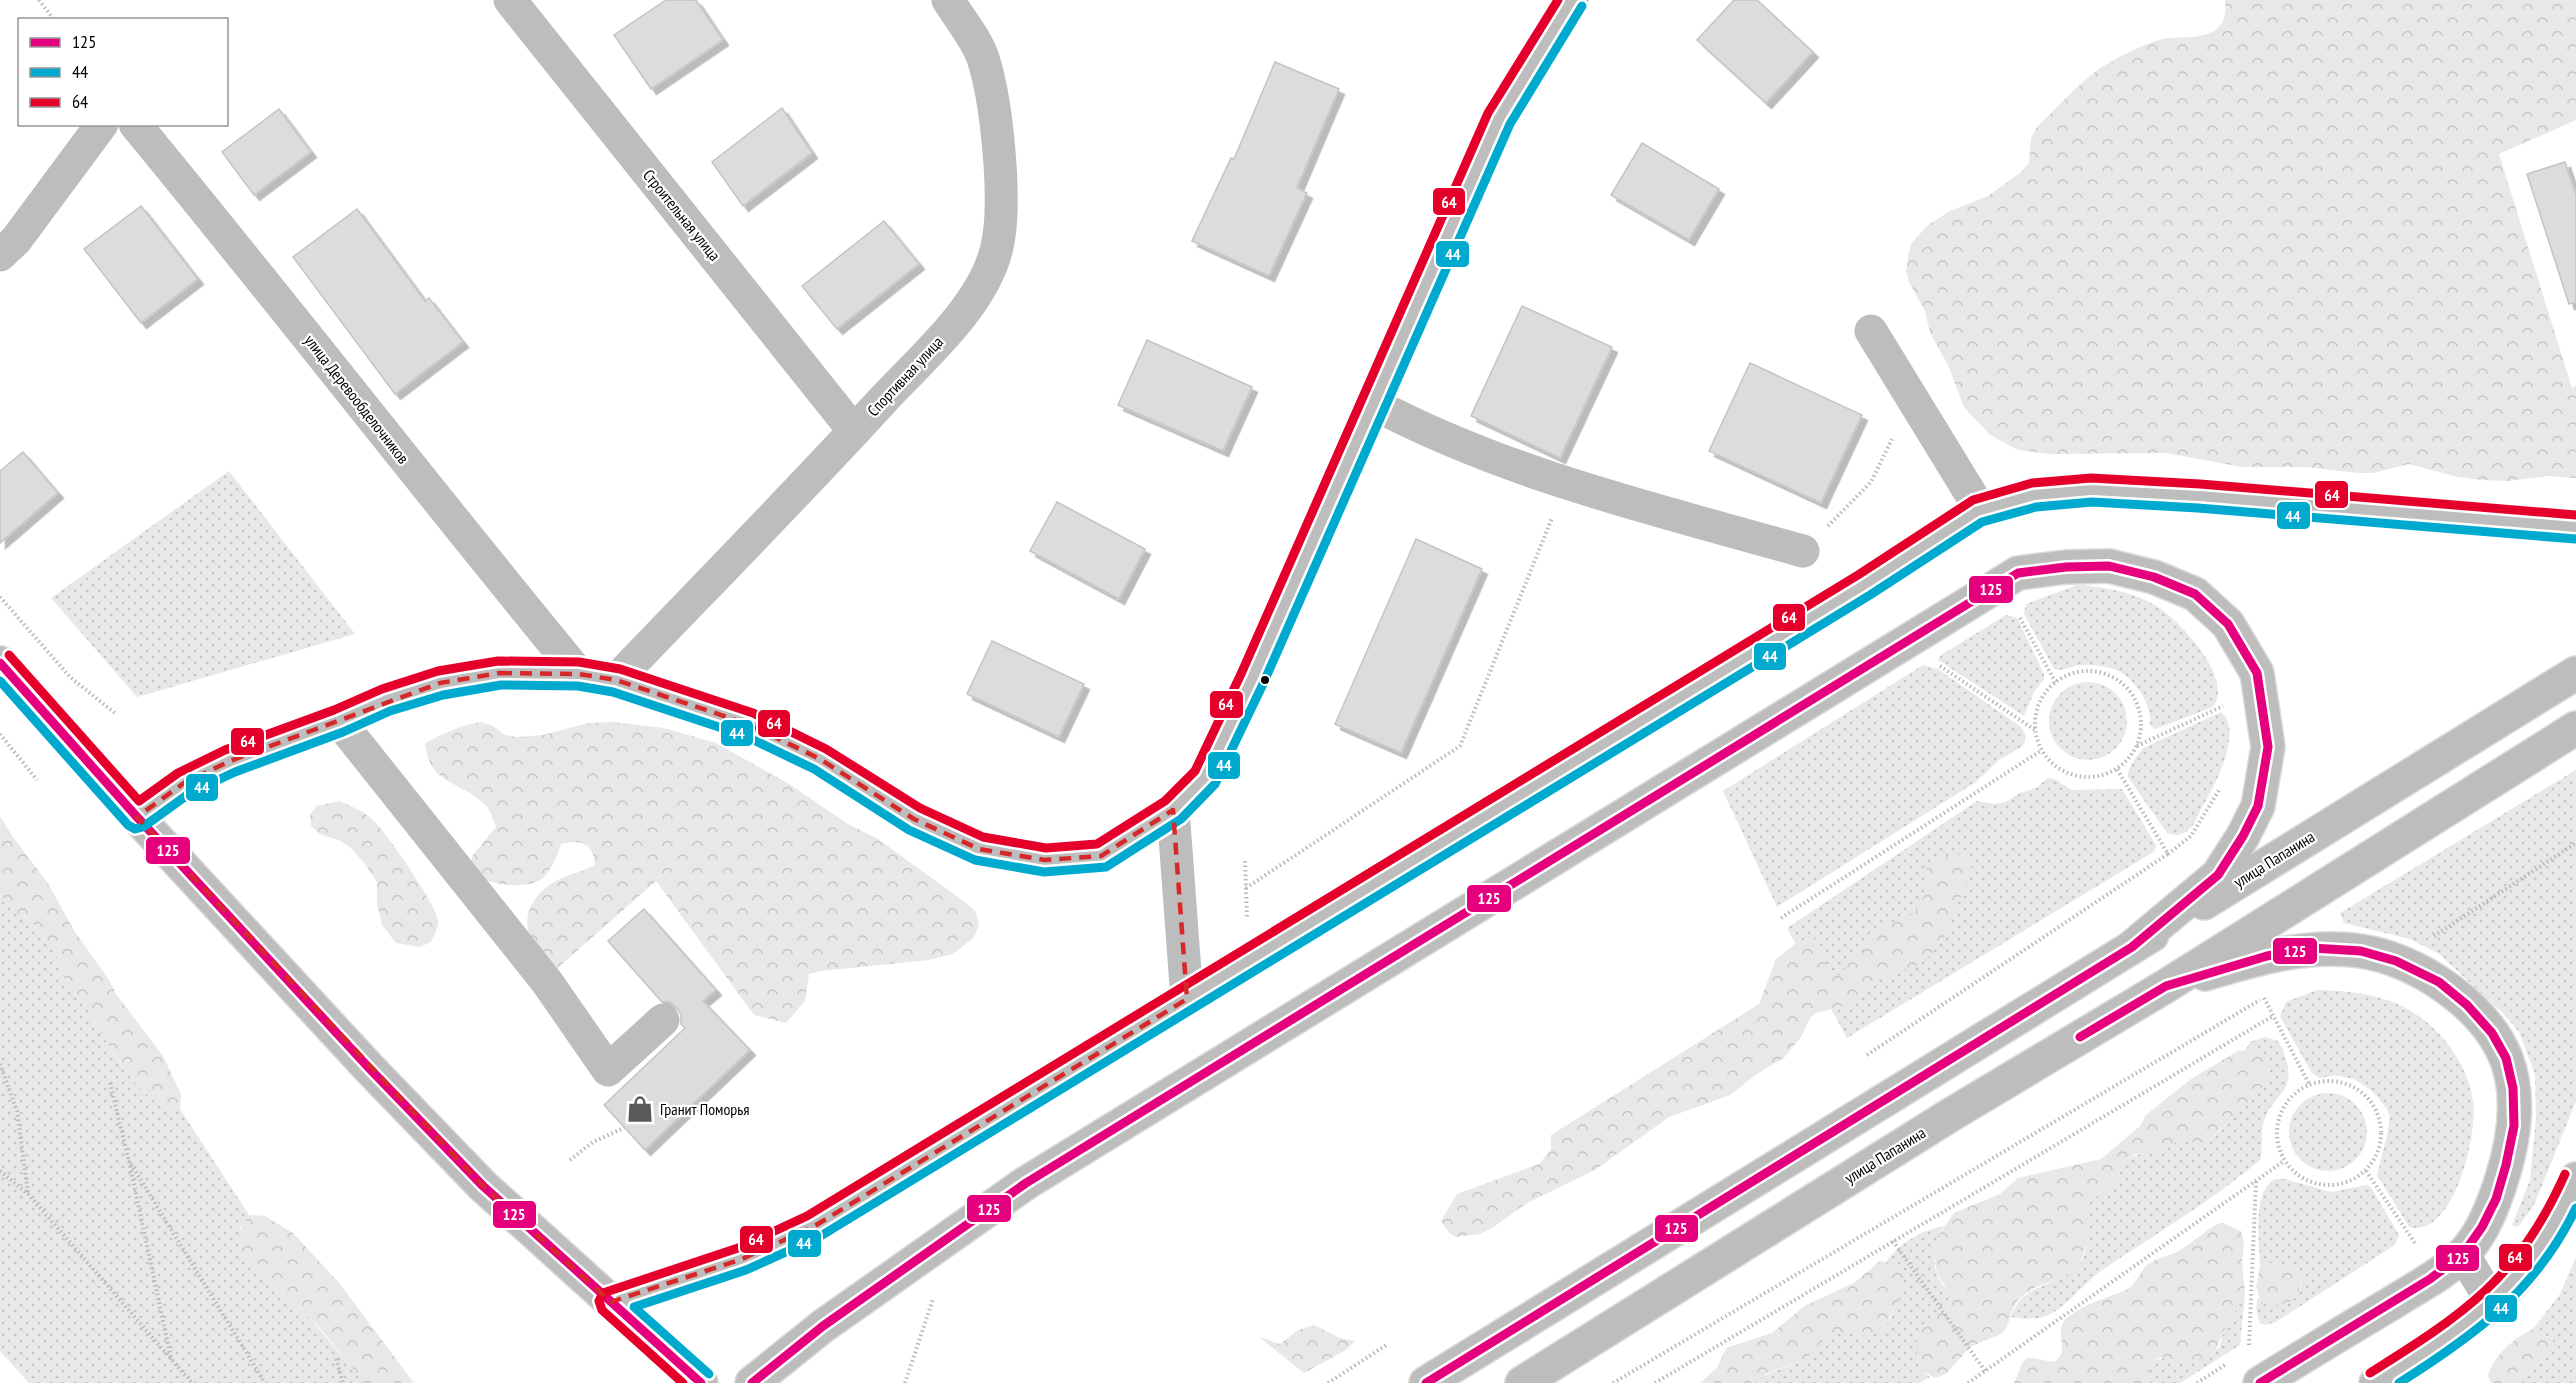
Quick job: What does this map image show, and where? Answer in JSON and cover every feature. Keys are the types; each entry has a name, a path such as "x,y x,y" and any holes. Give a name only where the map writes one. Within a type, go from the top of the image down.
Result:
{"main road":[{"name":"Строительная улица","path":"510,0 854,431"},
{"name":"Спортивная улица","path":"616,680 854,431 963,313 983,282 997,251 1001,198 993,100 982,56 948,0"},
{"path":"137,817 184,783 230,761 339,721 386,700 440,683 500,673 579,674 616,680 748,724 820,759 914,819 979,849 1045,860 1101,856 1173,810 1204,778 1231,725 1499,118 1572,0"},
{"path":"0,255 16,240 101,126"},
{"name":"улица Деревообделочников","path":"137,126 248,261 442,507 579,674"},
{"path":"1871,331 1972,496 1977,511"},
{"path":"1374,404 1419,428 1566,484 1803,551"},
{"path":"611,1302 742,1259 813,1227 1864,585 1977,511 2034,495 2092,490 2199,496 2576,527"},
{"path":"752,1383 823,1326 1026,1183 2018,573 2066,567 2109,566 2154,578 2195,594 2228,624 2257,673 2268,747 2258,806 2243,836 2218,874 2133,947"},
{"path":"0,663 137,817 369,1068 483,1186 701,1383"},
{"name":"улица Папанина","path":"1426,1383 2576,674"},
{"path":"339,721 547,982 609,1070 663,1020"},
{"name":"улица Папанина","path":"1522,1383 1952,1114 2166,986 2576,728"},
{"path":"1173,810 1187,999"},
{"path":"2166,986 2267,956 2312,948 2361,951 2396,961 2439,982 2467,1005 2492,1033 2506,1058 2513,1088 2514,1126 2506,1165 2496,1199 2482,1227 2463,1254 2430,1279 2260,1383"},
{"path":"2376,1383 2431,1348 2492,1302 2514,1281 2541,1246 2572,1198"},
{"path":"2463,1254 2492,1302"}],"path":[{"path":"39,0 52,18"},
{"path":"1803,551 1871,482 1912,398"},
{"path":"1246,888 1460,746 1566,484"},
{"path":"0,597 70,677 116,714"},
{"path":"2019,615 2056,682"},
{"path":"1937,664 2036,731"},
{"path":"2084,672 2103,673 2120,682 2135,699 2141,717 2137,746 2125,763 2098,777 2079,776 2058,767 2042,750 2036,731 2040,702 2056,682 2084,672"},
{"path":"2137,746 2230,702"},
{"path":"0,734 38,780"},
{"path":"1781,918 2042,750"},
{"path":"2117,769 2168,854"},
{"path":"1867,1055 2168,854 2191,836 2220,788"},
{"path":"2396,961 2576,843"},
{"path":"1612,1383 2264,998 2274,995"},
{"path":"2264,998 2310,1084"},
{"path":"1655,1383 2273,1016"},
{"path":"0,1064 17,1112 28,1194"},
{"path":"2327,1080 2345,1082 2362,1092 2376,1109 2382,1130 2379,1148 2366,1171 2354,1179 2341,1184 2316,1184 2297,1175 2284,1161 2277,1139 2278,1119 2286,1102 2300,1088 2327,1080"},
{"path":"110,1083 171,1358"},
{"path":"570,1160 593,1142 624,1128"},
{"path":"129,1161 265,1383"},
{"path":"1968,1383 2284,1161"},
{"path":"0,1171 28,1194 192,1383"},
{"path":"2366,1171 2415,1243"},
{"path":"2256,1181 2249,1349 2258,1343"},
{"path":"2405,1249 2424,1237"},
{"path":"1893,1241 1985,1371"},
{"path":"905,1383 931,1300 940,1293"},
{"path":"1328,1383 1388,1344"},
{"path":"336,1359 343,1383"},
{"path":"2197,1383 2232,1360"}],"highlighted area":[{"path":"500,673 579,674 616,680 748,724 820,759 914,819 979,849 1045,860 1101,856 1173,810 1187,999 813,1227 742,1259 611,1302 483,1186 137,817 184,783 230,761 440,683"}],"green space":[{"path":"2225,0 2576,0 2576,120 2499,154 2572,388 2576,385 2576,478 2547,476 2508,481 2481,480 2458,477 2409,464 2373,473 2358,473 2306,467 2242,467 2166,453 2049,454 2018,450 1990,435 1964,407 1947,363 1930,333 1925,311 1909,282 1906,271 1911,244 1928,225 1950,211 1988,196 2020,173 2029,163 2031,138 2037,127 2100,68 2153,42 2167,38 2206,35 2220,26 2225,10"},
{"path":"229,471 355,634 137,697 51,598"},
{"path":"2077,585 2107,588 2126,593 2164,611 2189,635 2210,665 2218,695 2213,707 2155,729 2150,725 2149,710 2143,696 2122,673 2108,667 2091,665 2054,669 2024,614 2026,604"},
{"path":"2006,615 2017,618 2044,674 2044,679 2034,692 2024,716 1938,660 1941,655"},
{"path":"1923,665 1938,669 2021,727 2026,736 2023,746 1999,760 1976,782 1777,907 1723,791"},
{"path":"2088,682 2103,685 2120,699 2127,721 2124,736 2110,753 2088,760 2073,757 2056,743 2049,721 2052,706 2066,689"},
{"path":"2221,712 2227,721 2230,733 2224,762 2212,790 2195,821 2186,832 2175,835 2167,833 2128,777 2129,769 2143,748"},
{"path":"481,722 493,726 505,735 517,737 543,735 588,723 613,722 664,728 716,743 789,784 848,824 878,839 966,903 976,912 979,926 973,938 953,954 929,960 809,974 805,1001 786,1023 754,1015 656,881 552,973 530,936 528,918 530,910 533,902 545,888 560,879 595,865 594,858 589,847 574,842 561,844 550,869 534,883 501,884 485,880 475,874 470,866 473,855 496,827 492,816 488,808 477,798 448,781 433,768 425,743 445,733"},
{"path":"2576,770 2576,1101 2534,1205 2518,1227 2512,1225 2530,1180 2536,1118 2535,1074 2519,1032 2503,1013 2439,954 2410,939 2344,923 2340,913"},
{"path":"2048,778 2072,790 2122,789 2156,845 2155,851 1847,1038 1787,928 1977,801 1994,804 2006,802 2020,793 2036,788"},
{"path":"340,801 372,819 388,837 409,868 429,899 438,920 431,942 420,947 396,943 382,925 377,904 377,882 365,864 351,848 341,841 320,834 311,826 310,815 316,806"},
{"path":"0,816 47,882 75,932 109,980 116,994 163,1056 181,1094 180,1109 166,1106 152,1098 127,1072 86,1007 64,978 50,944 30,919 18,916 0,894"},
{"path":"1956,854 1965,856 1971,862 1971,872 1944,937 1929,957 1915,966 1876,980 1845,1006 1816,1013 1810,1018 1801,1037 1784,1058 1758,1073 1730,1095 1669,1117 1595,1170 1527,1203 1480,1234 1456,1237 1450,1234 1441,1221 1457,1194 1539,1164 1551,1150 1551,1135 1759,1004 1776,959 1795,944 1811,936 1821,948 1826,968 1836,975 1845,975 1845,962 1862,953 1871,932 1884,924 1907,917 1918,908 1923,900 1926,870 1931,864 1940,858"},
{"path":"0,894 18,916 30,919 50,944 64,978 86,1007 126,1072 152,1098 166,1106 180,1109 249,1215 240,1228 246,1256 255,1269 266,1282 308,1316 365,1383 29,1383 0,1351"},
{"path":"2317,990 2371,995 2402,1006 2428,1023 2439,1034 2458,1059 2465,1073 2470,1087 2474,1117 2467,1158 2460,1181 2450,1201 2439,1217 2425,1226 2409,1227 2377,1175 2390,1117 2386,1107 2372,1091 2354,1079 2335,1075 2320,1078 2311,1072 2280,1016 2286,1002"},
{"path":"2265,1037 2278,1041 2281,1046 2287,1063 2288,1081 2263,1123 2260,1160 2202,1204 2101,1271 2067,1303 2052,1313 2039,1318 2011,1317 2016,1305 2024,1297 2033,1290 2064,1276 2081,1261 2087,1247 2088,1203 2115,1182 2126,1159 2180,1140 2202,1144 2217,1133 2253,1097 2263,1085 2270,1069 2250,1049 2245,1051 2250,1042"},
{"path":"2256,1049 2269,1063 2266,1081 2256,1095 2213,1136 2202,1144 2180,1140 2164,1150 2136,1154 2126,1159 2115,1182 2088,1203 2087,1244 2075,1269 2067,1275 2029,1291 2019,1299 2003,1333 1970,1347 1946,1374 1935,1378 1921,1370 1917,1357 1918,1336 1929,1319 1950,1306 1948,1291 1937,1274 1934,1252 1938,1236 1954,1213 2000,1194 2018,1178 2101,1159 2140,1126 2146,1115 2191,1079 2238,1051"},
{"path":"2328,1093 2343,1096 2360,1110 2367,1132 2364,1147 2350,1164 2328,1171 2313,1168 2296,1154 2289,1132 2292,1117 2306,1100"},
{"path":"2275,1179 2285,1179 2331,1192 2367,1185 2371,1187 2399,1235 2395,1245 2276,1322 2266,1325 2260,1323 2258,1317 2258,1298 2261,1303 2268,1304 2288,1302 2298,1293 2302,1279 2272,1263 2260,1267 2258,1219 2260,1206 2267,1186"},
{"path":"249,1215 265,1216 293,1233 340,1284 414,1383 365,1383 318,1326 252,1267 239,1240 241,1228"},
{"path":"2223,1223 2241,1231 2244,1244 2242,1262 2245,1294 2224,1330 2215,1352 2191,1362 2157,1358 2150,1364 2148,1383 2014,1383 2027,1359 2054,1362 2059,1357 2062,1352 2061,1329 2067,1318 2088,1305 2130,1288 2150,1263 2176,1252 2217,1224"},
{"path":"1944,1226 1936,1244 1934,1257 1938,1277 1949,1294 1950,1306 1932,1319 1921,1331 1917,1346 1921,1370 1930,1377 1919,1383 1754,1383 1794,1363 1822,1339 1829,1336 1841,1333 1870,1334 1882,1331 1891,1317 1904,1282 1895,1267 1886,1262 1912,1238"},
{"path":"2576,1257 2576,1383 2513,1383 2552,1352 2553,1340 2533,1329 2560,1294"},
{"path":"1880,1261 1896,1268 1904,1278 1898,1300 1882,1331 1864,1336 1855,1333 1833,1334 1823,1340 1806,1359 1767,1373 1754,1383 1700,1383 1717,1368 1726,1348 1772,1333 1806,1305 1854,1283"},
{"path":"2272,1263 2290,1267 2302,1279 2297,1297 2280,1305 2261,1303 2256,1287 2260,1267"},
{"path":"2245,1294 2240,1345 2180,1383 2148,1383 2149,1366 2152,1361 2168,1358 2183,1362 2210,1355 2219,1348 2224,1330"},
{"path":"1314,1325 1340,1338 1355,1341 1346,1350 1304,1373 1259,1337 1280,1344 1298,1330"},
{"path":"2533,1329 2553,1340 2552,1352 2513,1383 2491,1383 2488,1376 2490,1369 2499,1355 2512,1342"}],"building":[{"path":"666,0 696,0 723,40 651,89 614,35"},
{"path":"1734,0 1757,0 1813,52 1766,103 1697,40"},
{"path":"1275,62 1339,89 1297,188 1307,193 1269,276 1192,241 1231,158 1234,159"},
{"path":"782,108 812,153 743,206 712,162"},
{"path":"279,109 311,152 254,195 222,152"},
{"path":"1642,143 1719,189 1689,240 1611,195"},
{"path":"2565,162 2576,195 2576,303 2569,304 2527,174"},
{"path":"141,206 198,279 141,323 84,249"},
{"path":"357,209 425,301 429,298 463,342 395,394 293,257"},
{"path":"884,221 919,264 837,329 802,286"},
{"path":"1522,306 1612,347 1560,458 1471,416"},
{"path":"1147,340 1252,387 1223,451 1118,405"},
{"path":"1750,363 1862,415 1821,503 1709,451"},
{"path":"23,452 58,493 0,543 0,471"},
{"path":"1057,502 1145,549 1119,599 1030,551"},
{"path":"1416,539 1482,569 1401,753 1335,724"},
{"path":"992,641 1084,684 1059,737 967,694"},
{"path":"644,909 716,990 703,1001 750,1050 645,1150 604,1105 685,1028 681,1024 681,1015 677,1008 669,1002 662,1002 608,941"}],"transit line":[{"name":"64","path":"9,655 139,801 178,773 225,750 334,710 382,689 438,671 498,661 579,662 620,669 753,713 826,749 920,808 983,837 1046,848 1097,844 1165,801 1195,771 1241,674 1488,113 1558,0"},
{"name":"44","path":"0,681 128,825 135,829 143,827 190,793 235,772 343,732 390,711 443,695 501,685 578,686 613,692 743,735 814,769 909,830 975,860 1044,872 1106,867 1181,819 1215,784 1263,684 1510,124 1582,6"},
{"name":"64","path":"683,1383 602,1310 599,1301 603,1293 738,1248 807,1216 1858,575 1973,500 2032,483 2091,478 2200,484 2576,515"},
{"name":"44","path":"709,1374 634,1307 746,1270 819,1237 1870,595 1982,522 2036,507 2092,502 2198,508 2575,539"},
{"name":"125","path":"752,1383 823,1326 1026,1183 2018,573 2066,567 2109,566 2154,577 2195,594 2228,624 2257,673 2268,747 2258,806 2243,836 2218,875 2132,947 1426,1383"},
{"name":"125","path":"0,663 137,817 369,1068 483,1186 701,1383"},
{"name":"125","path":"2080,1037 2166,986 2267,956 2312,948 2361,951 2396,961 2439,982 2467,1005 2492,1033 2506,1058 2513,1088 2514,1126 2506,1165 2496,1199 2482,1227 2463,1254 2430,1279 2260,1383"},
{"name":"64","path":"2370,1373 2434,1332 2485,1291 2528,1241 2565,1174"},
{"name":"44","path":"2399,1383 2453,1347 2501,1309 2542,1264 2576,1208"}],"place":[{"name":"Гранит Поморья","path":"640,1109"}]}
